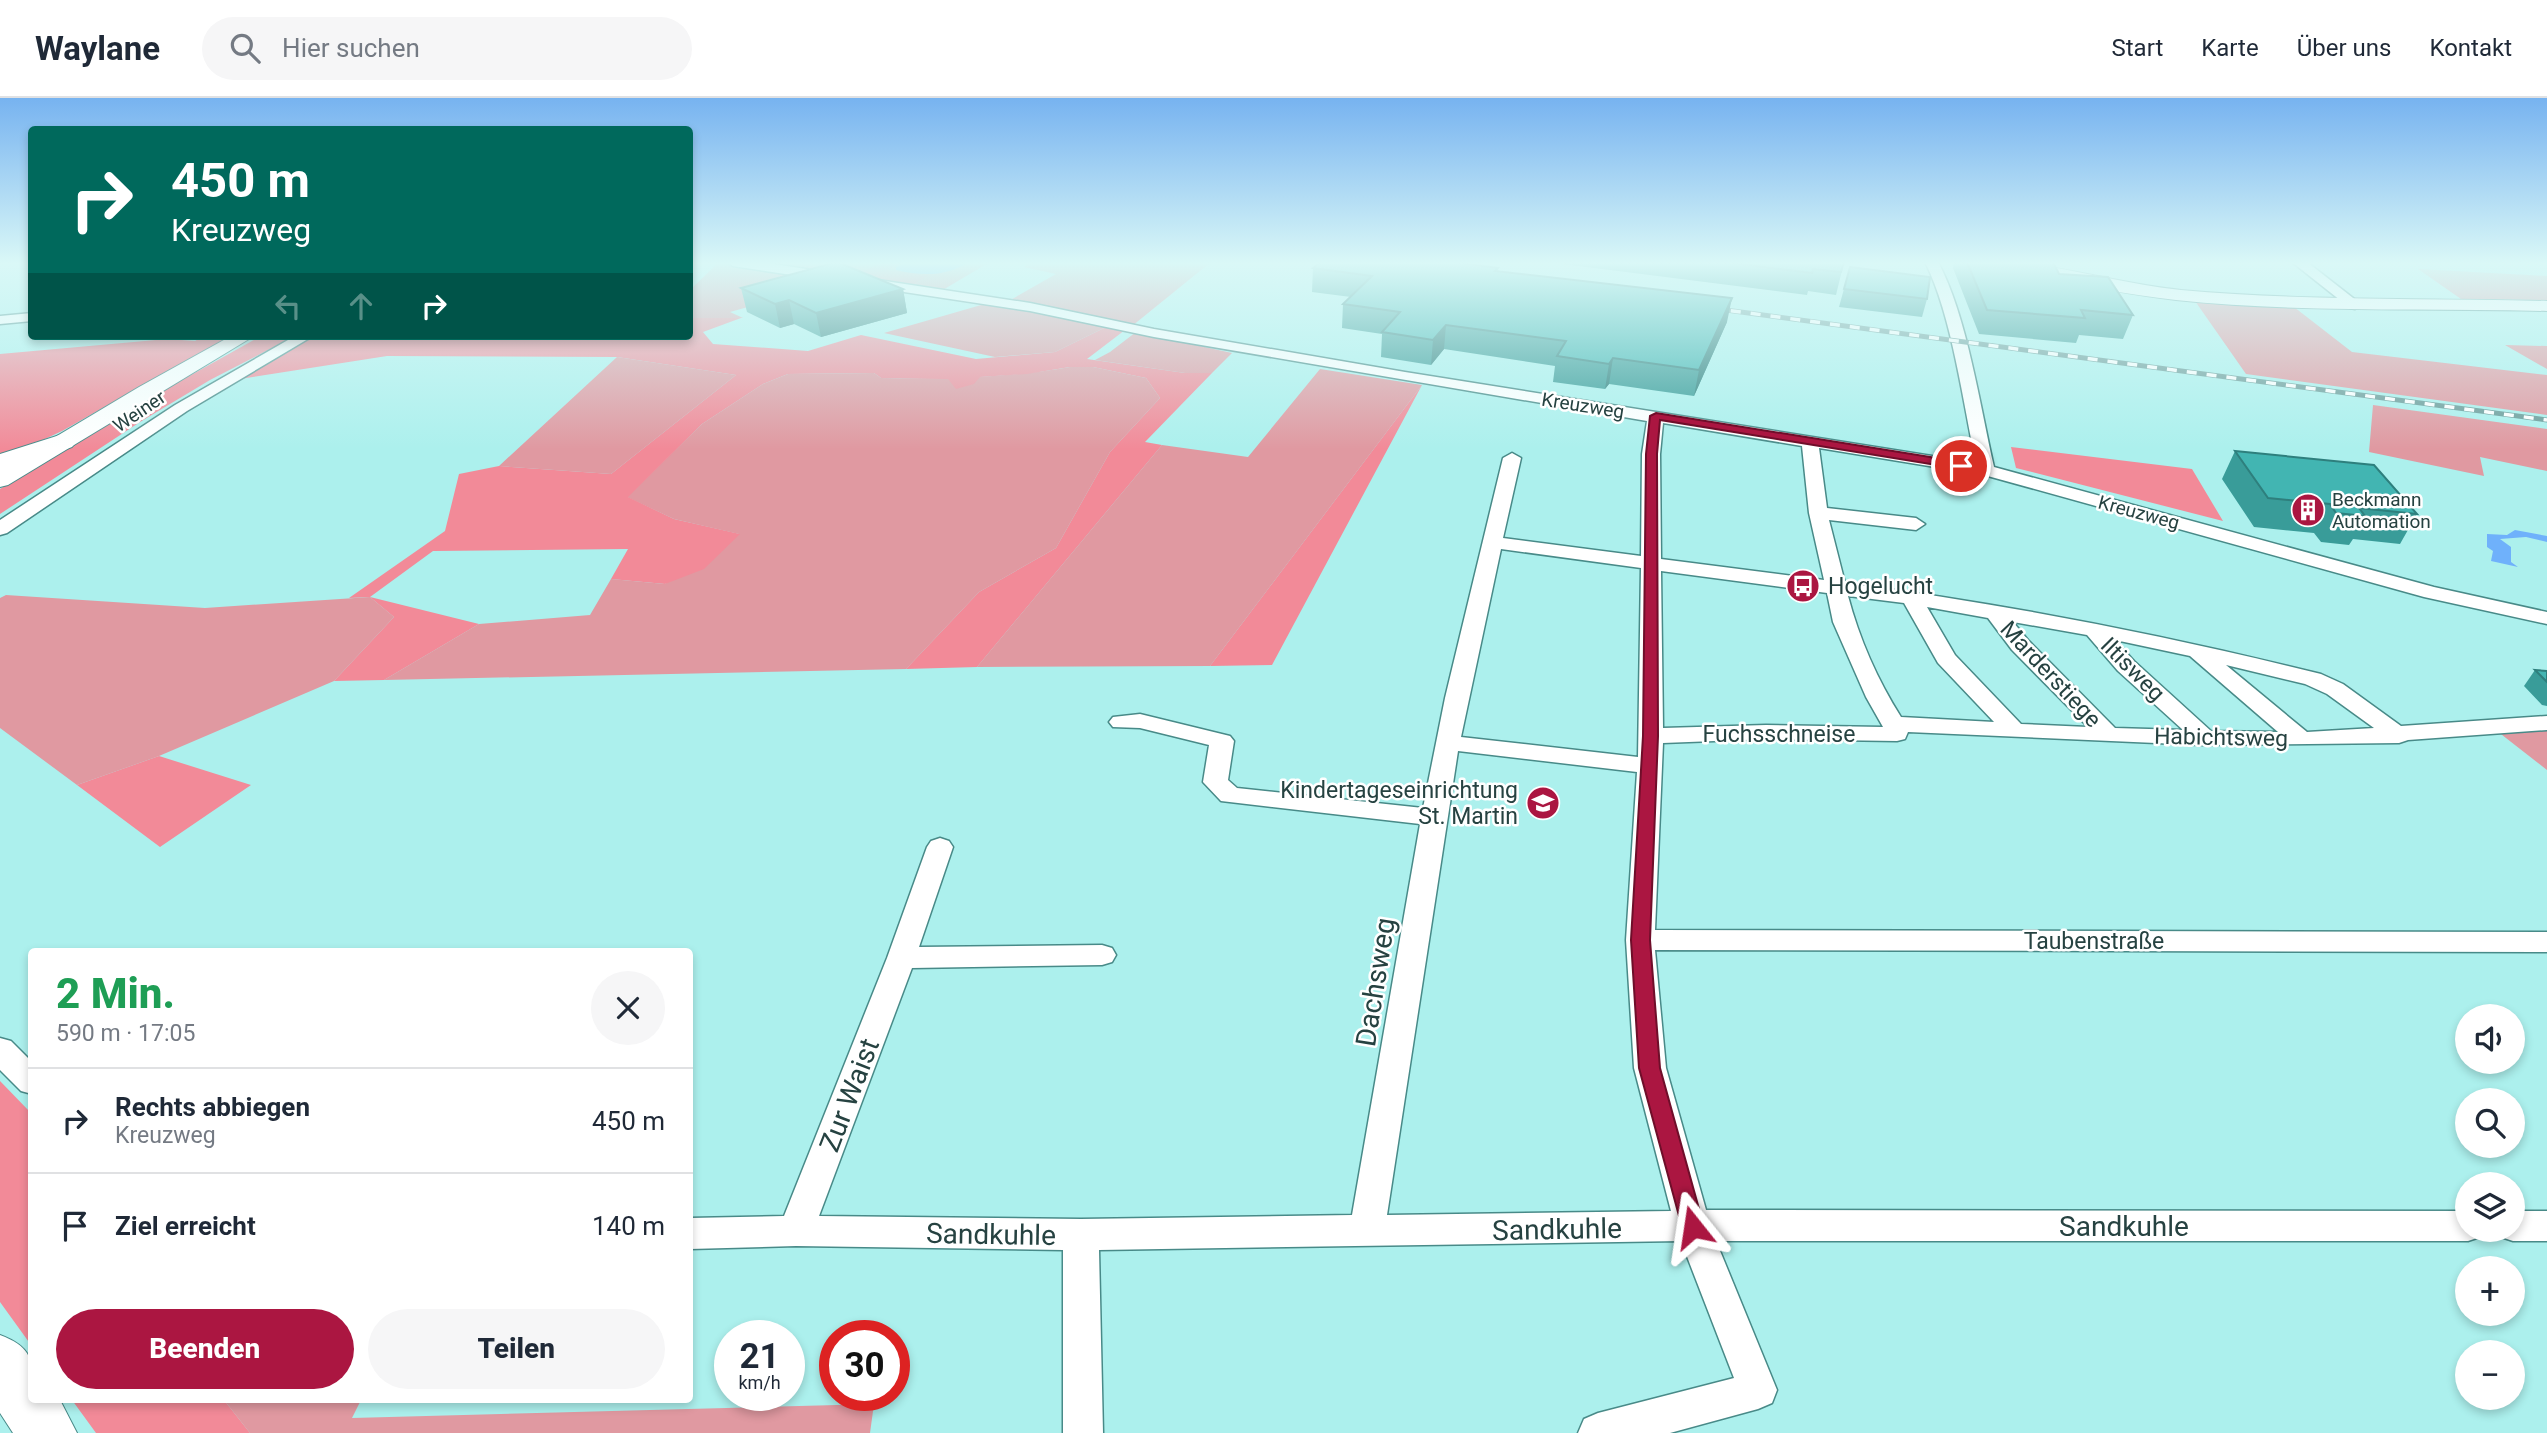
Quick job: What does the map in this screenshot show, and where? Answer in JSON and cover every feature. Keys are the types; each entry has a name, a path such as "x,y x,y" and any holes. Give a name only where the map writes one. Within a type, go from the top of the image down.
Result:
{"highway":[{"path":"0,463 62,442"},
{"path":"0,1362 47,1433"}],"main road":[{"path":"0,480 146,391 238,340"}],"street":[{"name":"Kreuzweg","path":"1116,324 1200,341 1986,470 2421,590 2547,618"},
{"path":"1952,324 1965,367 1986,470"},
{"name":"Weiner","path":"0,529 181,408 299,340"},
{"path":"1598,1433 1758,1390 1693,1227 1650,1068 1640,940 1651,736 1651,454 1656,416"},
{"path":"1810,441 1818,513 1844,622 1877,697 1894,724"},
{"name":"Dachsweg","path":"1367,1232 1434,817 1450,743 1456,698 1512,458"},
{"path":"1818,513 1916,524"},
{"path":"1491,542 1835,586 2093,629 2194,650 2313,679 2335,689 2399,736"},
{"path":"1911,598 1946,658 2014,730"},
{"name":"Marderstiege","path":"1994,612 2020,645 2109,735"},
{"name":"Iltisweg","path":"2093,629 2126,666 2204,737"},
{"path":"2194,650 2301,739"},
{"path":"1121,722 1140,721 1222,741 1215,782 1230,795 1434,817"},
{"name":"Habichtsweg","path":"1894,724 2109,735 2301,739 2399,736 2476,726 2547,723"},
{"name":"Fuchsschneise","path":"1651,736 1766,732 1897,734 1894,724"},
{"path":"1450,743 1650,766"},
{"name":"Zur Waist","path":"796,1231 901,958 940,847"},
{"name":"Taubenstraße","path":"1640,940 2547,942"},
{"path":"901,958 1102,954"},
{"path":"0,1051 28,1078"},
{"name":"Sandkuhle","path":"693,1234 796,1231 1081,1235 1693,1227 2455,1226"},
{"path":"2525,1226 2547,1226"},
{"path":"1081,1235 1083,1433"}],"shaded area":[{"path":"693,324 724,324 703,332 713,344 808,351 861,335 976,359 1055,352 1106,327 1125,330 1087,359 1185,373 1212,373 1145,442 1162,445 977,667 906,669 979,592 1056,548 1110,452 1160,398 1146,378 1093,367 1070,367 1027,374 980,377 974,384 956,389 948,379 881,378 874,373 788,374 763,384 702,424 628,497 674,519 740,534 704,569 665,584 611,579 628,549 433,551 370,597 349,598 445,531 459,474 499,466 611,474 736,375 617,357 387,356 234,380 302,340 693,340"},
{"path":"914,324 1093,324 1106,327 1055,352 995,357 884,333"},
{"path":"2211,324 2316,324 2352,352 2547,375 2547,415 2246,374"},
{"path":"1136,332 1232,353 1212,373 1185,373 1095,360"},
{"path":"156,340 223,340 62,431 0,460 0,354"},
{"path":"254,340 287,340 210,380 140,422 0,514 0,489 132,408"},
{"path":"2505,345 2547,346 2547,369"},
{"path":"617,357 736,375 611,474 499,466"},
{"path":"1070,367 1093,367 1146,378 1160,398 1110,452 1056,548 979,592 906,669 384,680 479,624 590,615 611,579 665,584 739,534 674,519 627,497 702,424 763,384 788,374 874,373 881,378 952,378 1023,374"},
{"path":"1320,369 1422,385 1210,666 977,667 1162,445 1248,457"},
{"path":"1422,385 1272,665 1210,666"},
{"path":"2373,405 2547,429 2547,471 2480,457 2484,476 2369,452"},
{"path":"2011,447 2192,469 2223,521 2016,468"},
{"path":"6,595 205,608 370,597 394,617 334,681 159,756 77,785 0,728 0,598"},
{"path":"370,597 479,624 384,680 334,681 394,617"},
{"path":"2547,730 2547,770 2497,731"},
{"path":"159,756 251,785 160,847 77,785"},
{"path":"0,1081 28,1110 28,1341 0,1302"},
{"path":"74,1403 226,1403 250,1433 96,1433"},
{"path":"226,1403 360,1403 352,1418 714,1408 714,1411 805,1411 805,1406 819,1405 819,1411 873,1411 870,1433 250,1433"}],"water":[{"path":"2515,530 2547,536 2547,542 2526,537 2500,539 2511,547 2511,562 2518,567 2491,561 2493,551 2487,547 2487,534 2507,535"}],"building":[{"path":"1389,324 1720,324 1699,370 1613,358 1609,364 1557,356 1566,341 1446,325 1433,340 1382,332"},
{"path":"2235,451 2374,465 2417,514 2359,508 2365,516 2336,513 2330,504 2268,498"},
{"path":"2535,670 2547,671 2547,682"}],"railway":[{"path":"1833,324 2547,420"}],"place":[{"name":"Beckmann Automation","path":"2308,510"},
{"name":"Hogelucht","path":"1803,586"},
{"name":"Kindertageseinrichtung St. Martin","path":"1543,803"}],"route":[{"path":"1693,1227 1650,1068 1640,940 1651,736 1651,454 1656,416 1961,466"}]}
